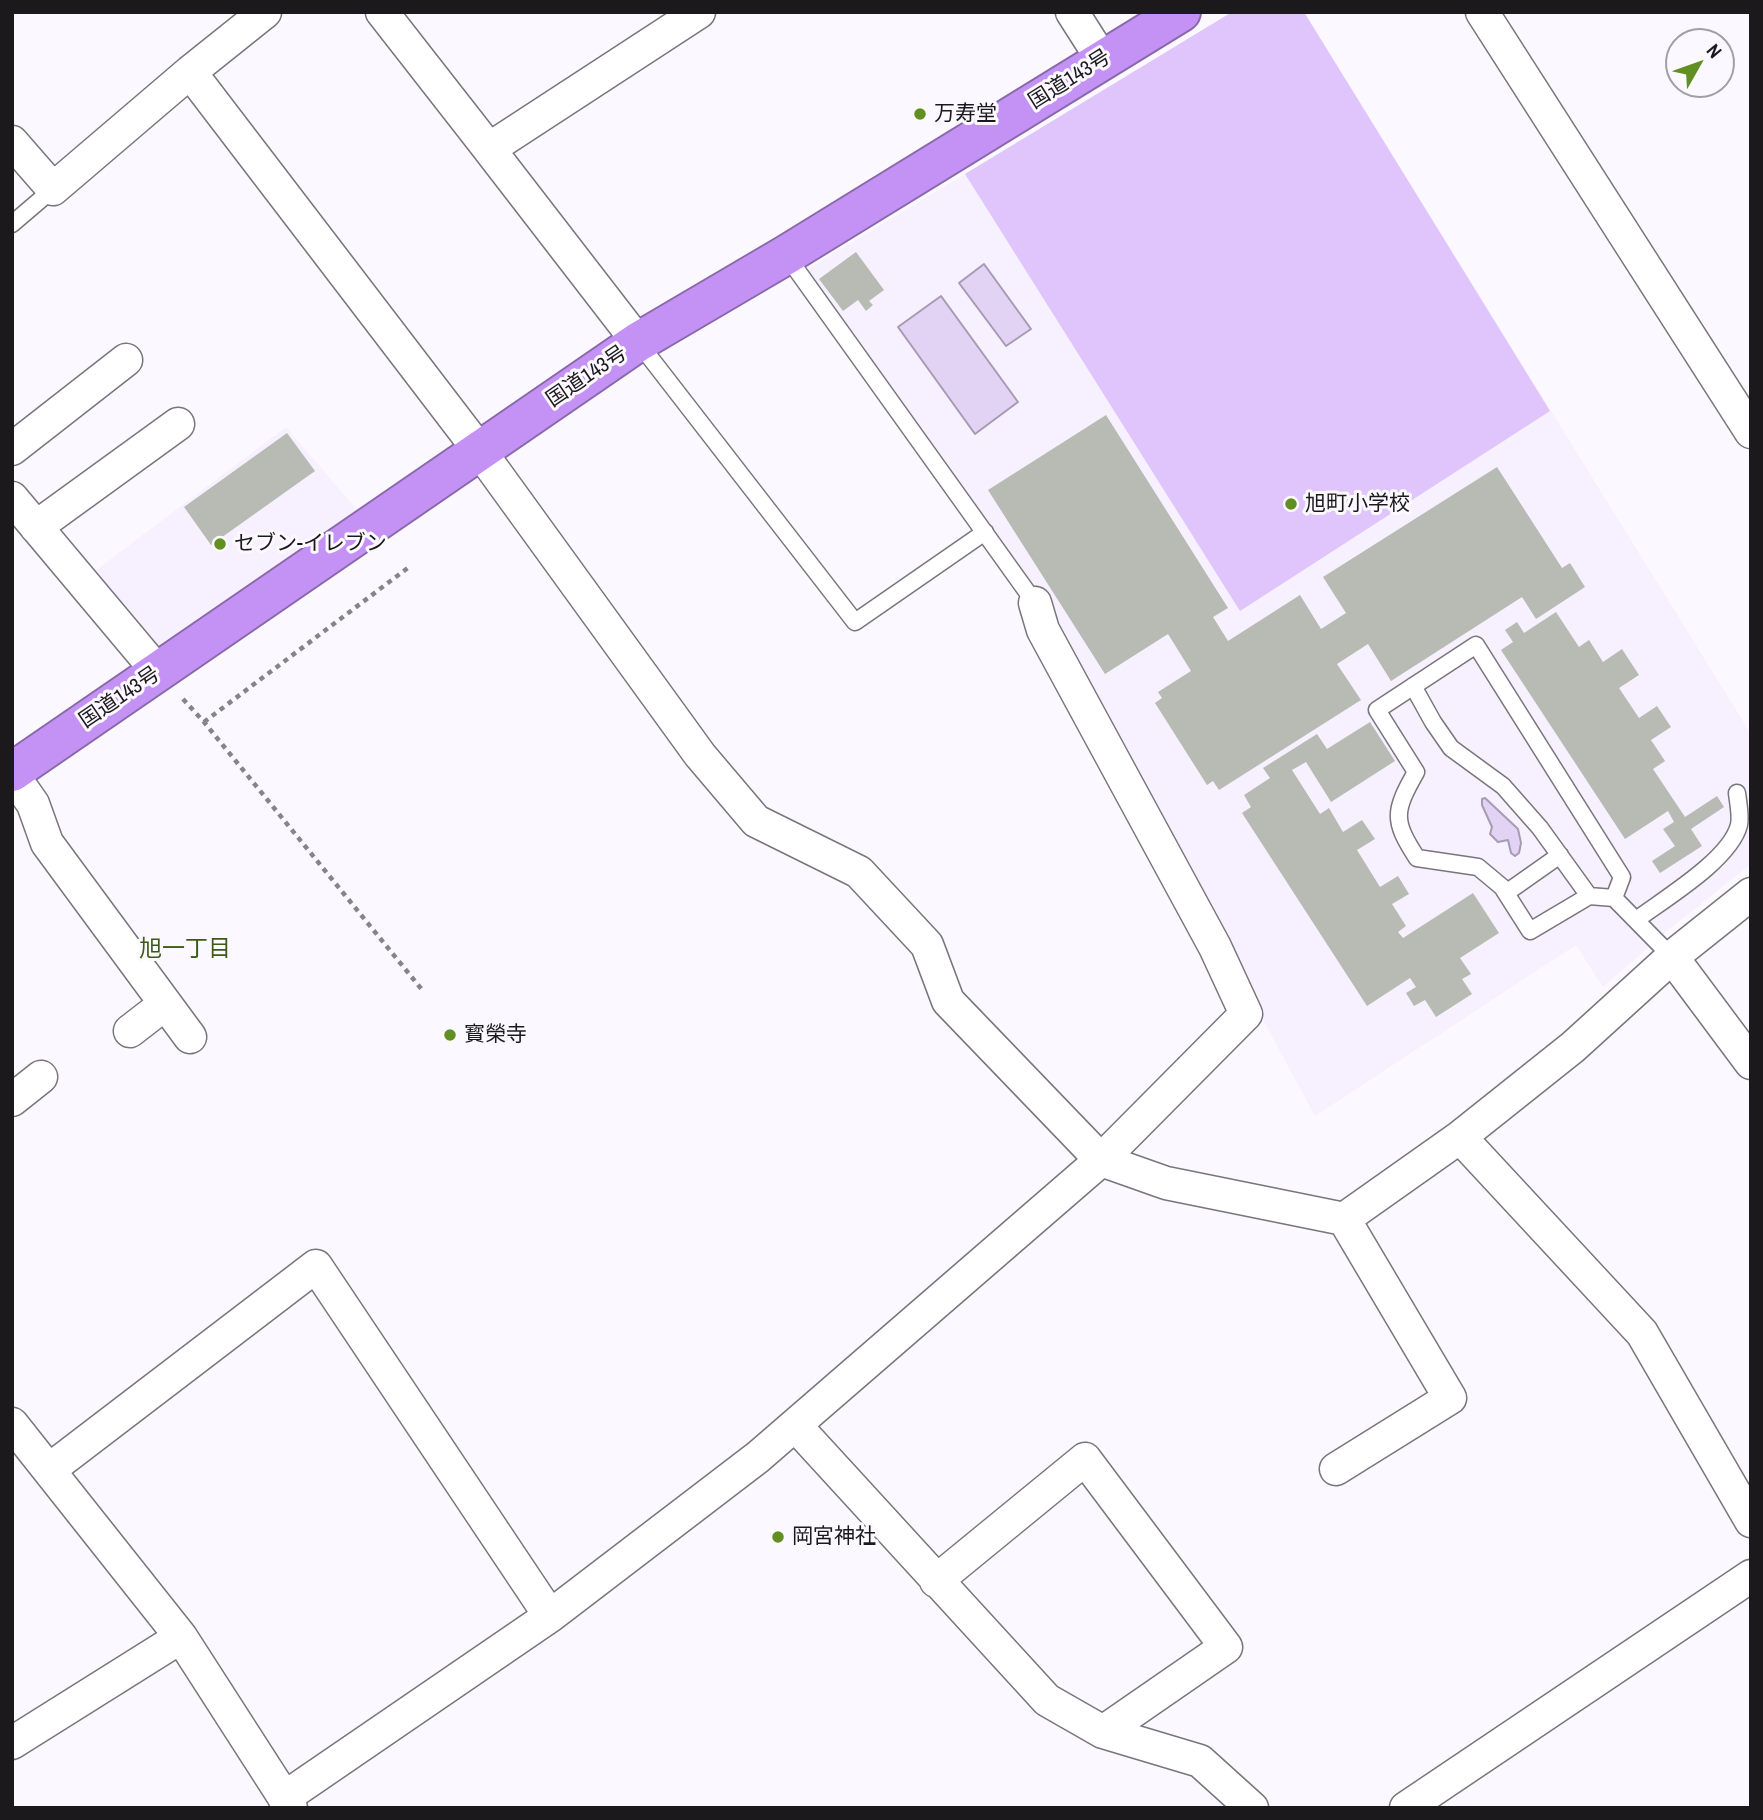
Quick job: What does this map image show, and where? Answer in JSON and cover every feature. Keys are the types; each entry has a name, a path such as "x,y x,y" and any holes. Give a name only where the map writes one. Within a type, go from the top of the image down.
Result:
{"highway":[{"name":"国道143号","path":"12,773 638,342 786,255 1181,12"}],"street":[{"path":"12,142 53,189 265,12"},
{"path":"382,12 638,342"},
{"path":"489,149 699,12"},
{"path":"1072,12 1102,59"},
{"path":"1482,12 1751,432"},
{"path":"190,72 479,450 700,755 756,821 859,872 927,945 948,1001 1101,1160 1166,1183 1344,1219 1460,1137 1573,1047 1672,957 1751,894"},
{"path":"12,449 126,360"},
{"path":"36,527 178,424"},
{"path":"12,498 158,672"},
{"path":"12,1424 180,1637 288,1803 550,1616 758,1457 1101,1160 1246,1014 1215,947 1043,630 1035,603"},
{"path":"12,773 33,804 47,843 190,1037"},
{"path":"1672,957 1751,1063"},
{"path":"130,1031 165,1004"},
{"path":"16,1107 41,1077"},
{"path":"1460,1137 1642,1333 1751,1521"},
{"path":"1336,1469 1450,1398 1344,1219"},
{"path":"49,1471 316,1266 550,1616"},
{"path":"795,1425 1047,1700 1103,1732 1200,1761 1252,1808"},
{"path":"936,1581 1085,1459 1226,1647 1103,1732"},
{"path":"1406,1808 1751,1576"},
{"path":"12,1743 180,1637"}],"lane":[{"path":"12,224 53,189"},
{"path":"786,255 1035,603"},
{"path":"638,342 855,622 985,532"},
{"path":"1614,898 1622,877 1476,645 1377,710 1416,772 1400,800 1400,831 1417,858 1478,867 1506,893 1530,931 1589,896 1614,898 1672,957"},
{"path":"1413,686 1451,748 1503,786 1560,855 1589,896"},
{"path":"1636,920 1703,872 1726,849 1739,825 1737,793"},
{"path":"1506,893 1560,855"}],"path":[{"path":"204,722 409,567"},
{"path":"158,672 204,722 423,992"}],"shaded area":[{"name":"旭町小学校","path":"1232,12 1304,12 1751,734 1751,864 1603,987 1576,945 1315,1116 1049,624 1042,598 803,272"},
{"path":"1232,12 1304,12 1550,411 1240,611 965,174"},
{"path":"984,264 1031,329 1006,346 959,283"},
{"path":"941,296 1018,402 975,434 898,327"},
{"name":"セブン-イレブン","path":"286,427 358,511 153,649 91,574"},
{"path":"1485,798 1518,829 1521,843 1519,853 1515,856 1511,853 1508,840 1498,842 1490,834 1492,827 1482,805 1482,799"}],"building":[{"path":"856,252 884,290 869,301 873,305 866,311 858,300 843,311 819,279"},
{"path":"1106,415 1228,608 1213,617 1228,641 1300,595 1321,629 1346,613 1323,577 1497,467 1562,568 1570,563 1585,587 1536,619 1522,597 1391,681 1368,644 1337,664 1361,700 1219,790 1213,781 1207,785 1155,703 1162,698 1158,692 1191,671 1168,634 1105,674 988,490"},
{"path":"287,433 315,471 211,545 184,507"},
{"path":"1556,612 1579,647 1589,640 1603,662 1622,649 1639,675 1619,688 1639,718 1657,706 1671,727 1651,740 1665,761 1653,769 1685,817 1717,796 1724,807 1691,829 1702,846 1660,873 1652,861 1675,846 1663,829 1674,822 1668,811 1625,839 1501,650 1513,642 1505,630 1517,622 1524,633"},
{"path":"1370,722 1395,761 1331,802 1306,762 1292,770 1320,814 1329,808 1343,832 1362,820 1375,839 1357,850 1380,887 1398,876 1409,894 1392,904 1406,926 1398,932 1403,938 1473,893 1499,933 1460,958 1471,974 1462,979 1472,994 1436,1017 1425,1000 1414,1006 1406,993 1416,987 1410,978 1367,1006 1242,813 1251,807 1244,795 1270,778 1263,768 1317,734 1327,749"}],"place":[{"name":"万寿堂","path":"920,114"},
{"name":"旭町小学校","path":"1291,504"},
{"name":"セブン-イレブン","path":"220,544"},
{"name":"寳榮寺","path":"450,1035"},
{"name":"岡宮神社","path":"778,1537"}],"district":[{"name":"旭一丁目","path":"185,950"}]}
